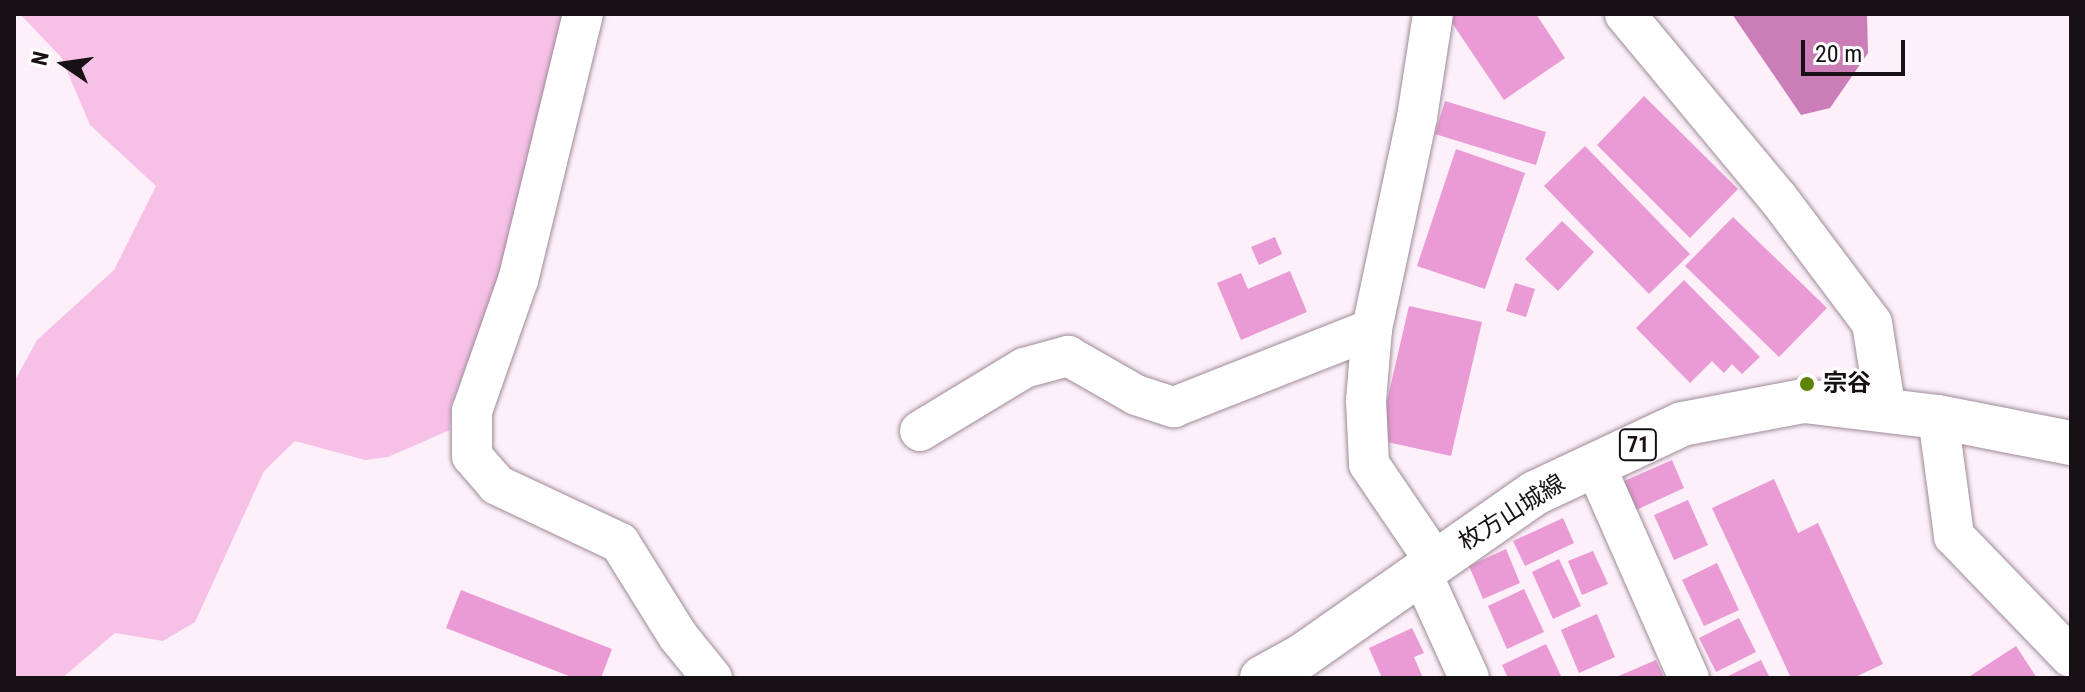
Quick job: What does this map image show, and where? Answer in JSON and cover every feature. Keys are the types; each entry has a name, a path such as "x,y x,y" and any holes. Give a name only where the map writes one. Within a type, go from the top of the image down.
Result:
{"main road":[{"name":"枚方山城線","path":"1262,678 1302,656 1535,493 1682,424 1804,401 1938,417 2071,443"}],"street":[{"path":"583,14 518,280 472,411 472,456 497,485 620,543 678,636 712,678"},
{"path":"1433,14 1417,117 1372,329 1366,400 1369,464 1428,567 1469,678"},
{"path":"1625,14 1778,198 1872,323 1886,411"},
{"path":"920,431 1024,368 1068,356 1136,395 1174,407 1372,329"},
{"path":"1938,417 1954,536 2071,657"},
{"path":"1595,465 1689,678"}],"shaded area":[{"path":"20,14 565,14 502,272 451,406 450,430 388,457 365,460 295,441 264,471 195,622 163,641 115,633 62,678 14,678 14,382 37,340 114,270 156,186 90,125 61,57"},
{"path":"1732,14 1867,14 1868,53 1830,108 1801,115"}],"building":[{"path":"1446,14 1536,14 1565,58 1504,100"},
{"path":"1644,96 1738,189 1690,238 1597,145"},
{"path":"1445,101 1546,132 1536,165 1435,134"},
{"path":"1585,146 1690,254 1649,294 1544,186"},
{"path":"1456,149 1525,173 1485,289 1417,266"},
{"path":"1733,217 1827,308 1779,357 1685,266"},
{"path":"1562,221 1594,252 1558,291 1525,259"},
{"path":"1275,237 1282,254 1259,265 1251,247"},
{"path":"1290,271 1307,312 1241,340 1217,283 1241,273 1248,289"},
{"path":"1684,280 1760,357 1742,374 1732,364 1724,373 1712,361 1690,383 1636,328"},
{"path":"1515,283 1535,289 1526,317 1506,311"},
{"path":"1409,306 1482,322 1451,456 1378,440"},
{"path":"1672,460 1684,488 1636,510 1624,481"},
{"path":"1774,479 1798,533 1818,523 1883,664 1853,678 1791,678 1712,508"},
{"path":"1688,500 1708,545 1674,560 1654,515"},
{"path":"1563,518 1574,543 1525,566 1513,541"},
{"path":"1506,549 1520,583 1483,599 1469,566"},
{"path":"1593,551 1608,584 1582,595 1568,561"},
{"path":"1559,559 1581,606 1553,619 1532,572"},
{"path":"1717,563 1739,610 1704,626 1682,580"},
{"path":"1524,589 1544,632 1507,649 1488,606"},
{"path":"461,590 612,649 601,678 574,678 446,628"},
{"path":"1597,614 1615,657 1579,673 1561,630"},
{"path":"1739,618 1756,652 1716,672 1699,638"},
{"path":"1412,628 1424,653 1414,657 1423,678 1382,678 1369,648"},
{"path":"1546,644 1561,676 1508,678 1502,665"},
{"path":"2016,646 2037,678 1967,678"},
{"path":"1656,660 1664,678 1614,678"},
{"path":"1761,660 1770,678 1724,678"}],"place":[{"name":"宗谷","path":"1807,384"}]}
